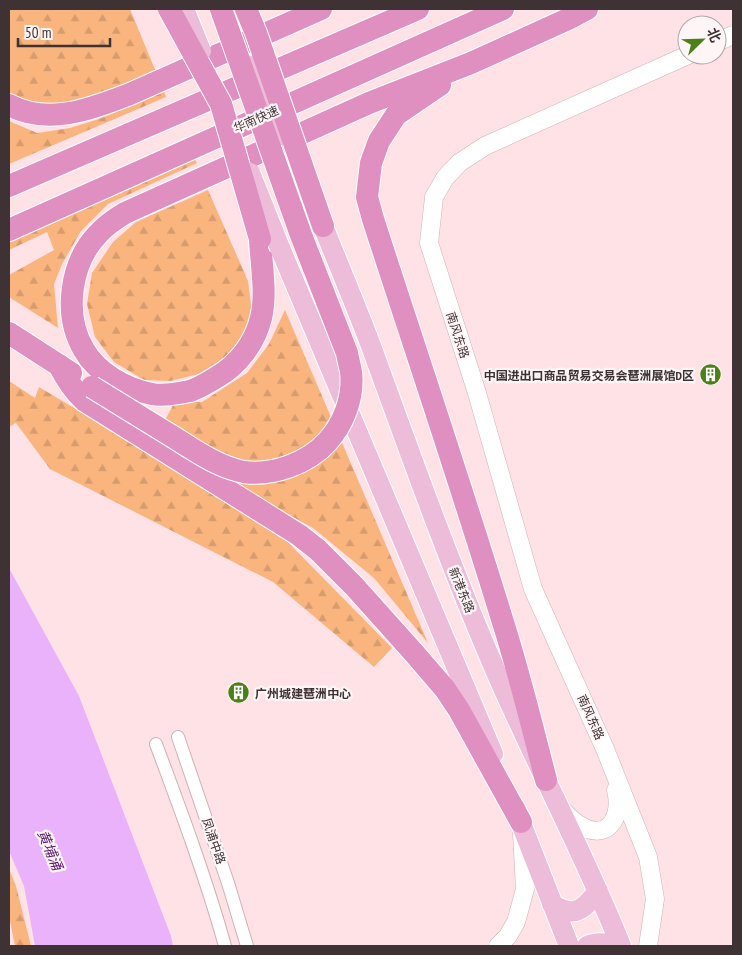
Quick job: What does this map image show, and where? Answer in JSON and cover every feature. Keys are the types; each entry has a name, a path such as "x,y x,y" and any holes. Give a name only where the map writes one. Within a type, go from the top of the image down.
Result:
{"highway":[{"path":"169,9 221,104 260,239 263,284 262,317 258,330 250,344 228,371 190,391 153,394 132,388 114,379 97,366 84,350 74,327 73,284 78,267 87,248 97,234 125,213 369,103 471,62 587,9"},
{"path":"9,333 58,366 201,454 234,469 258,473 295,464 323,447 332,437 344,417 350,400 351,373 347,353 301,235 220,9"},
{"path":"246,9 323,226"},
{"path":"9,105 31,113 52,116 76,113 130,94 321,9"},
{"path":"9,186 418,9"},
{"name":"华南快速","path":"9,230 503,9"},
{"path":"471,62 396,115 379,141 371,163 367,197 372,219 502,619 517,668 546,780"},
{"path":"58,366 69,384 85,401 300,535 335,566 414,653 450,696 521,822"}],"main road":[{"path":"184,9 280,248 521,822 569,946"},
{"name":"新港东路","path":"225,9 323,226 370,344 434,518 490,659 598,891 621,946"},
{"path":"552,904 570,912 575,911 586,904 598,891"},
{"path":"587,946 601,943 621,946"}],"street":[{"name":"南风东路","path":"605,748 533,589 477,392 428,244 434,197 445,178 459,162 485,146 677,60"},
{"name":"凤浦中路","path":"178,737 228,882 247,946"},
{"name":"凤浦中路","path":"156,744 207,886 225,946"},
{"path":"558,806 577,824 587,828 595,830 610,826 616,817 618,799 605,748"},
{"path":"605,748 648,857 655,899 648,946"},
{"path":"498,946 508,936 516,922 525,889 521,822"}],"green space":[{"path":"9,9 130,9 156,72 116,91 68,105 26,103 9,94"},
{"path":"164,91 166,97 9,164 9,121 37,133 70,128 99,119"},
{"path":"194,158 197,163 108,204 81,231 62,264 54,284 58,328 9,297 9,275 54,250 47,232 9,250 9,243"},
{"path":"208,190 248,281 253,321 234,352 199,374 170,381 144,380 114,362 95,337 87,304 92,273 113,242 136,222"},
{"path":"285,310 428,643 374,578 313,528 245,491 156,436 175,402 202,402 247,373 269,344"},
{"path":"9,381 35,398 39,387 272,526 392,648 374,667 273,582 50,469 16,423 9,427"},
{"path":"9,869 16,886 31,946 15,946 9,916"}],"water":[{"name":"黄埔涌","path":"9,568 79,696 171,936 173,946 35,946 24,886 9,851"}],"place":[{"name":"中国进出口商品贸易交易会琶洲展馆D区","path":"710,375"},
{"name":"广州城建琶洲中心","path":"239,693"}]}
